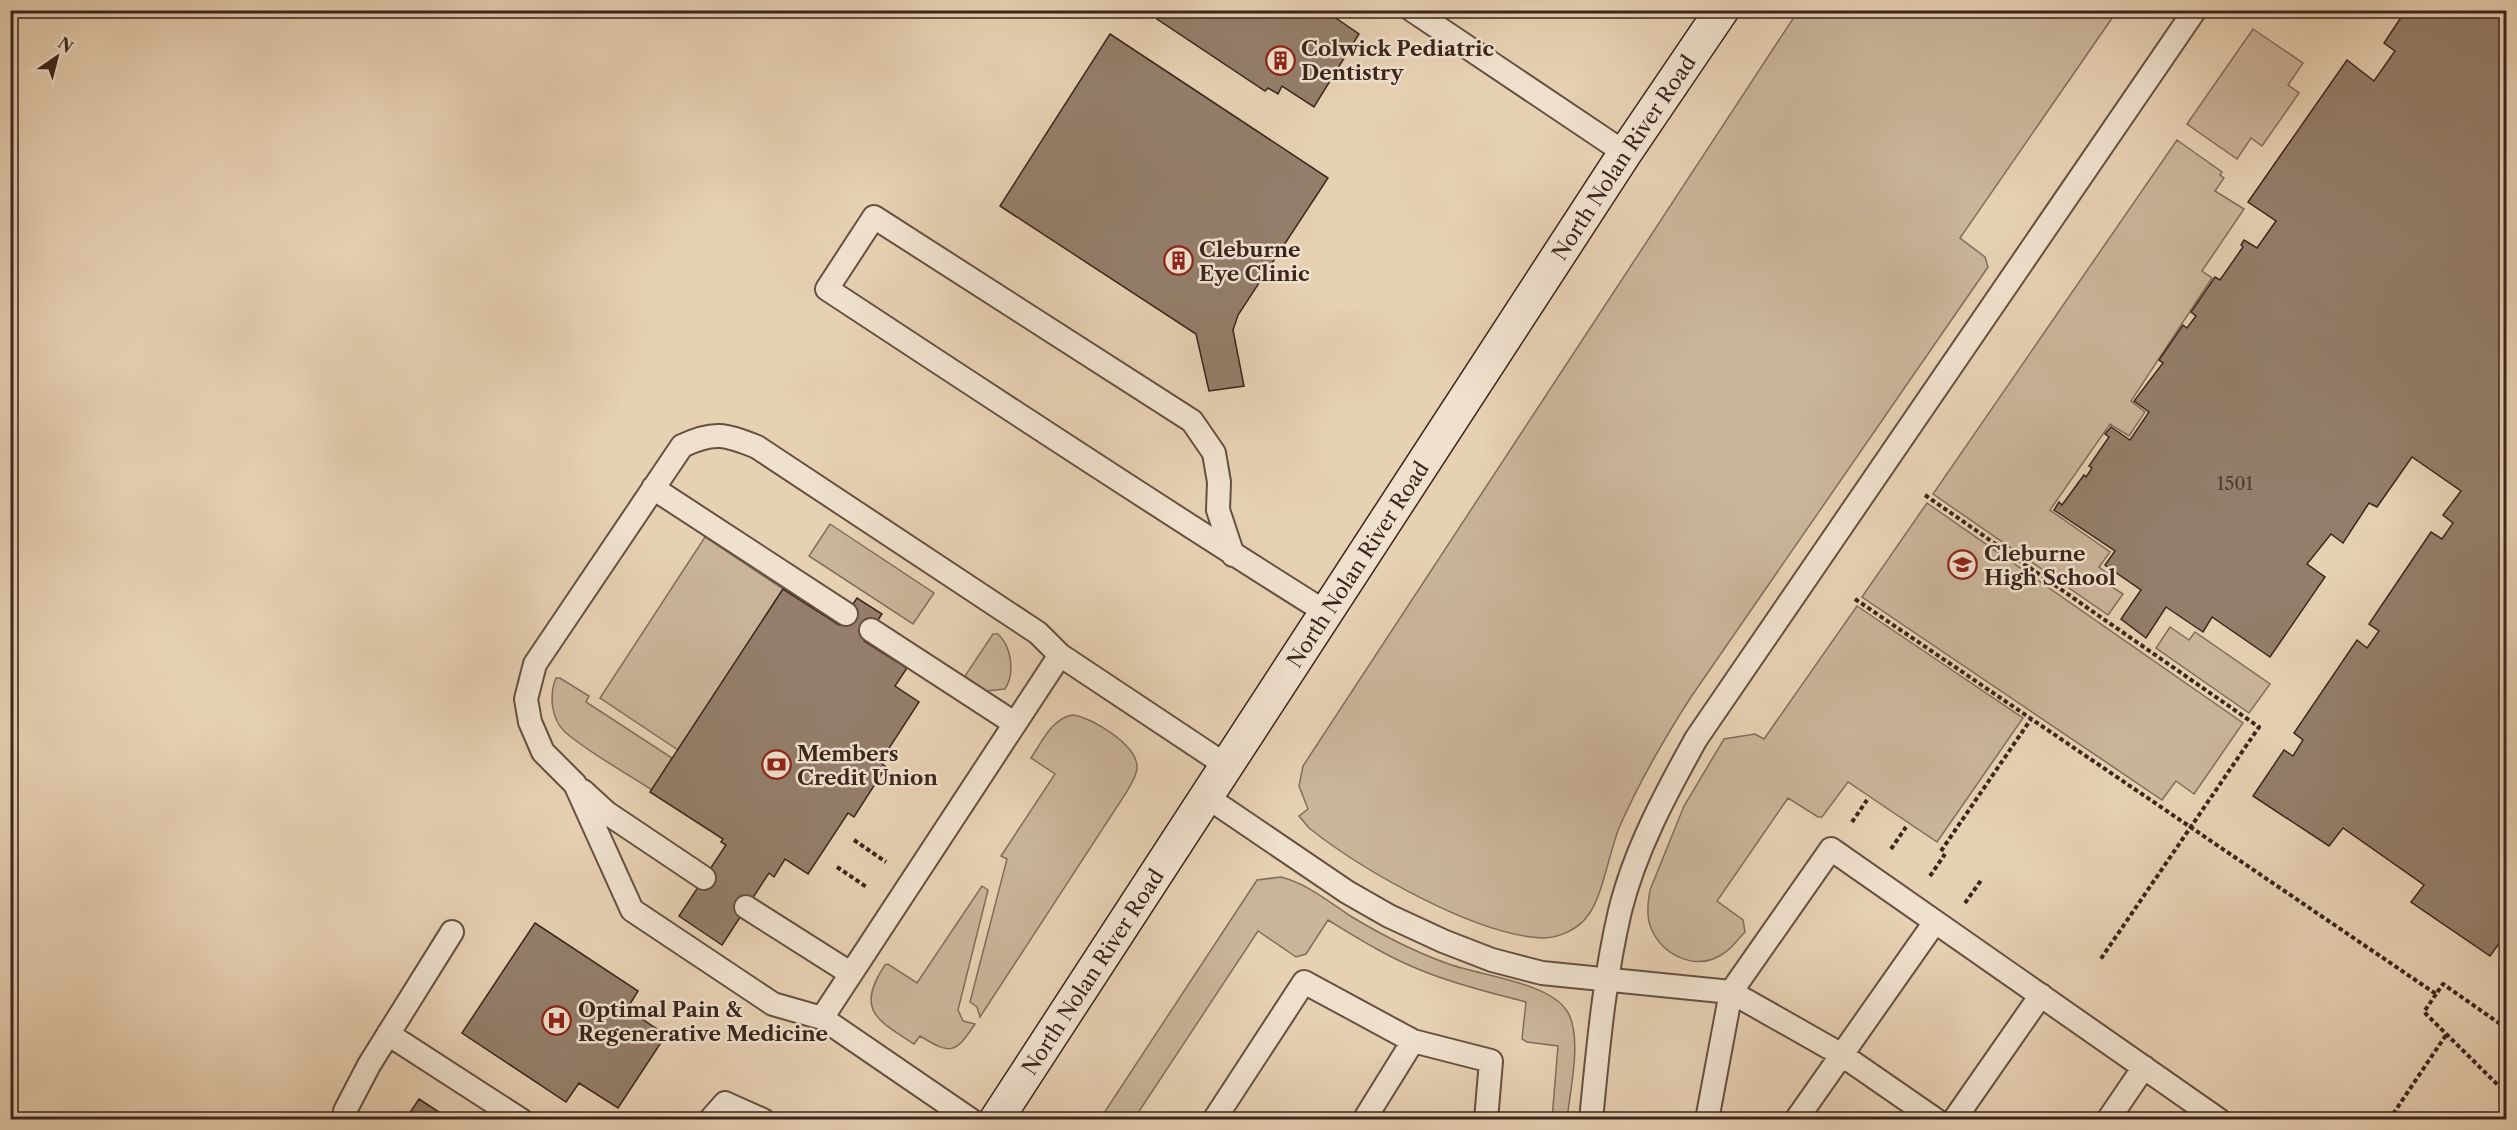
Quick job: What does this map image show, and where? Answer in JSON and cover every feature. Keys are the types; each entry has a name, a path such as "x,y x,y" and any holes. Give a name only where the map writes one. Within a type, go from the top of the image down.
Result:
{"main road":[{"name":"North Nolan River Road","path":"996,1119 1625,153 1722,10"}],"lane":[{"path":"1412,10 1625,153"},
{"path":"1591,1119 1606,980 1621,909 1641,847 1665,794 1696,739 2195,10"},
{"path":"1233,555 1218,510 1219,482 1214,453 1192,421 874,217 827,289 1233,555 1327,613"},
{"path":"704,878 608,813 543,752 530,722 526,699 535,664 653,488 682,446 704,435 733,437 757,447 1038,633 1060,655 1227,766"},
{"path":"653,488 846,614"},
{"path":"871,630 1014,723"},
{"path":"822,1018 1060,655"},
{"path":"575,784 633,910 773,1004 822,1018 971,1119"},
{"path":"1207,797 1300,861 1389,916 1492,960 1542,974 1731,992 1842,1055 1936,1119"},
{"path":"1707,1119 1731,992 1831,849 2219,1119"},
{"path":"746,907 850,973"},
{"path":"1796,1119 1935,922"},
{"path":"344,1119 345,1111 364,1074 452,932"},
{"path":"1214,1119 1304,982 1413,1041 1491,1061 1486,1119"},
{"path":"1954,1119 2040,995"},
{"path":"388,1034 520,1119"},
{"path":"1364,1119 1413,1041"},
{"path":"2108,1119 2145,1067"},
{"path":"710,1119 725,1103 763,1119"}],"path":[{"path":"1925,495 2259,727 2100,960"},
{"path":"1855,598 2436,994"},
{"path":"1941,851 2031,719"},
{"path":"2506,1028 2444,984 2424,1012 2506,1093"},
{"path":"2389,1119 2446,1035"}],"shaded area":[{"path":"1798,11 2117,11 1960,238 1985,257 1988,267 1691,697 1662,745 1619,828 1602,885 1589,914 1574,928 1549,938 1515,934 1485,925 1420,898 1331,845 1309,828 1299,816 1308,809 1299,786 1303,766"},
{"path":"2253,29 2303,63 2288,85 2299,93 2262,146 2251,138 2237,159 2187,124"},
{"path":"2177,140 2222,172 2220,175 2224,178 2215,191 2244,209 2202,271 2212,278 2131,401 2145,412 2129,436 2110,424 2050,510 2110,552 2099,567 2107,573 2103,581 2123,594 2108,615 1933,494"},
{"path":"1927,503 2243,723 2194,794 2176,781 2162,800 1862,597"},
{"path":"830,524 934,593 913,624 809,556"},
{"path":"705,537 783,589 678,750 600,698"},
{"path":"1857,606 2023,718 1937,842 1848,782 1822,817 1818,817 1788,798 1717,901 1743,920 1745,932 1728,950 1711,960 1690,961 1680,958 1671,953 1656,938 1649,923 1648,909 1650,890 1684,806 1724,739 1755,734 1764,739"},
{"path":"2170,627 2189,640 2195,632 2270,684 2249,713 2156,648"},
{"path":"993,634 998,634 1003,639 1009,653 1011,668 1005,689 986,691 965,676"},
{"path":"556,678 560,678 589,696 586,702 672,758 652,790 585,747 560,727 554,714 552,699"},
{"path":"1073,715 1102,727 1122,742 1135,759 1136,774 1126,793 980,1017 977,1007 970,1002 1007,859 1001,856 1055,774 1031,758 1053,726"},
{"path":"1281,877 1309,889 1363,924 1422,953 1460,968 1530,986 1558,1001 1567,1011 1574,1034 1574,1064 1567,1119 1552,1119 1558,1046 1527,1042 1522,1039 1526,1002 1462,985 1410,966 1374,948 1328,920 1306,954 1296,957 1258,931 1134,1119 1100,1119 1257,880"},
{"path":"982,886 988,890 958,1010 963,1021 975,1024 962,1041 952,1048 939,1046 920,1036 914,1044 890,1028 874,1012 871,1003 876,980 888,964 917,983"}],"building":[{"name":"Colwick Pediatric Dentistry","path":"1163,10 1324,10 1359,34 1314,107 1282,86 1278,94 1268,88 1265,91 1157,19"},
{"path":"2406,10 2506,10 2506,934 2490,956 2411,902 2424,885 2343,828 2329,846 2253,796 2284,750 2293,756 2303,740 2294,733 2357,640 2367,648 2379,631 2369,624 2431,532 2442,539 2453,523 2443,515 2461,491 2412,457 2377,507 2369,503 2343,543 2331,534 2307,564 2325,577 2270,657 2212,617 2203,632 2166,607 2146,638 2121,619 2141,590 2105,565 2115,551 2054,510 2059,502 2062,505 2084,475 2086,477 2092,468 2089,466 2109,437 2105,434 2111,427 2130,440 2149,412 2134,401 2163,363 2159,360 2183,325 2187,328 2196,316 2191,312 2215,277 2220,280 2243,247 2241,245 2244,240 2257,248 2276,221 2248,202 2347,60 2374,81 2395,51 2384,43"},
{"name":"Cleburne Eye Clinic","path":"1110,34 1328,178 1238,315 1233,330 1244,386 1209,391 1196,334 1000,206"},
{"name":"Members Credit Union","path":"783,589 839,625 857,598 882,614 864,641 907,668 895,686 919,702 880,762 886,767 854,817 848,813 808,874 785,859 774,877 769,873 722,945 679,916 726,845 721,842 723,839 650,792"},
{"name":"Optimal Pain & Regenerative Medicine","path":"535,923 638,991 627,1009 666,1035 618,1108 579,1083 566,1102 462,1033"},
{"path":"419,1099 451,1120 405,1120"}],"place":[{"name":"Colwick Pediatric Dentistry","path":"1280,60"},
{"name":"Cleburne Eye Clinic","path":"1178,261"},
{"name":"Cleburne High School","path":"1963,565"},
{"name":"Members Credit Union","path":"776,765"},
{"name":"Optimal Pain & Regenerative Medicine","path":"557,1021"}]}
